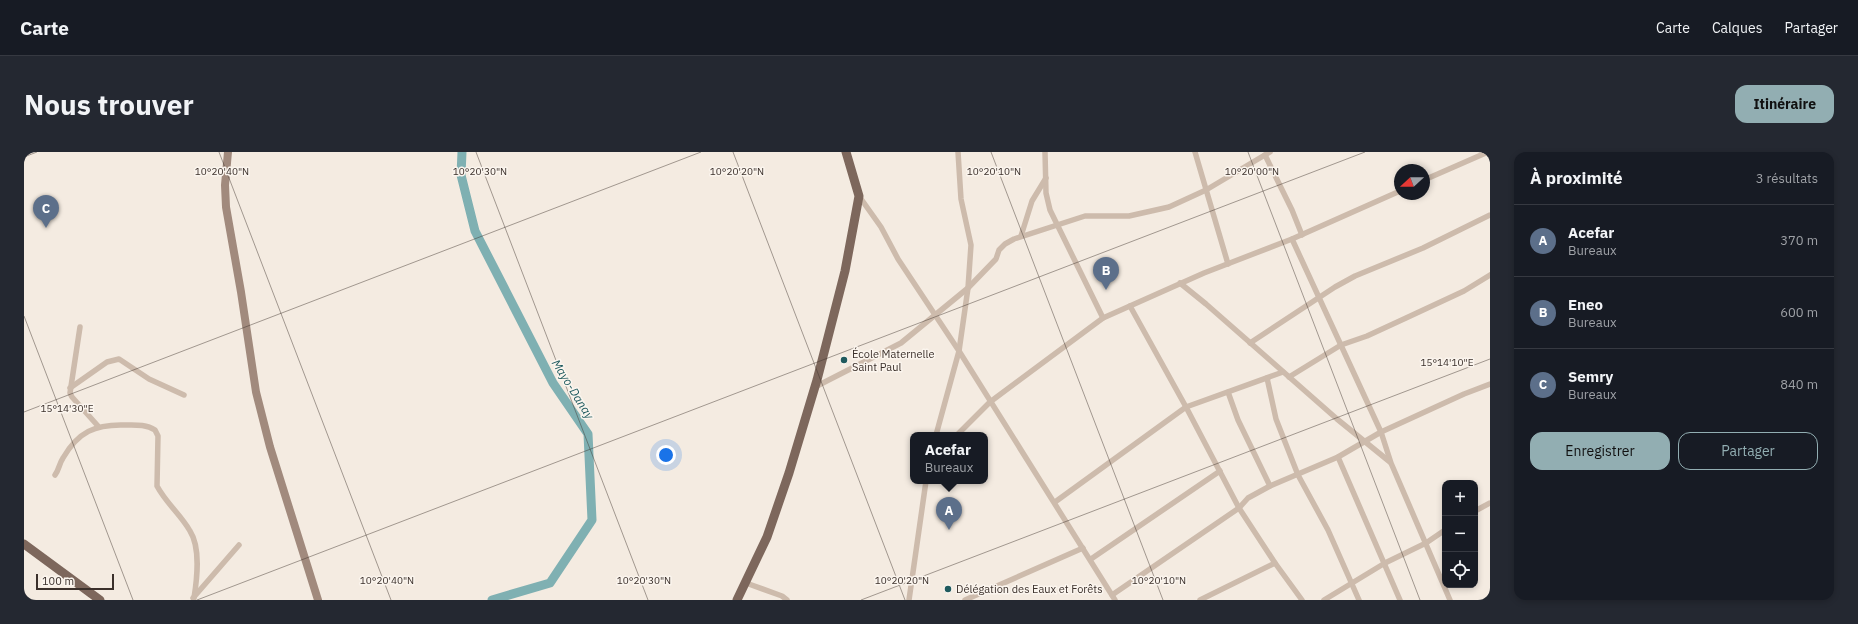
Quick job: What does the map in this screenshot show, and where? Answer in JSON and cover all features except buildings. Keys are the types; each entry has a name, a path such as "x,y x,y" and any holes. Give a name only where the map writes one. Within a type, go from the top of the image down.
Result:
{"main road":[{"path":"228,152 225,185 226,207 241,292 256,392 270,447 318,600"},
{"path":"737,600 768,537 815,387 845,271 860,196 846,152"},
{"path":"24,544 100,600"}],"street":[{"path":"937,432 959,351 968,288 971,245 961,199 958,152"},
{"path":"1045,152 1047,200 1057,224 1104,318"},
{"path":"1195,152 1228,264"},
{"path":"1430,177 1488,152"},
{"path":"815,387 901,343 968,288 996,259 999,250 1005,244 1021,236 1085,216 1108,217 1144,214 1169,207 1206,190 1268,153 1302,235"},
{"path":"1021,236 1032,201 1046,178"},
{"path":"960,432 990,402 1104,318 1180,284 1302,235 1394,194"},
{"path":"860,196 881,227 898,259 959,351 1091,559 1115,600"},
{"path":"1250,343 1318,298 1355,276 1423,248 1490,215"},
{"path":"1292,239 1381,432 1391,463 1450,600"},
{"path":"1288,377 1341,345 1367,336 1464,291 1490,275"},
{"path":"1180,284 1206,304 1288,377 1391,463"},
{"path":"1130,306 1186,406 1239,508 1275,563 1302,600"},
{"path":"80,327 75,366 70,388 72,397 98,426"},
{"path":"70,388 107,362 118,359 149,378 184,395"},
{"path":"1055,502 1186,406 1283,372"},
{"path":"1267,378 1276,419 1298,475 1328,530 1359,600"},
{"path":"1112,594 1239,508 1248,498 1270,486 1338,457 1381,432 1464,394 1490,384"},
{"path":"1228,392 1239,424 1270,486"},
{"path":"55,475 62,458 69,449 82,436 98,426 115,424 151,427 157,433 157,486 194,538 197,575 193,599"},
{"path":"1338,457 1400,600"},
{"path":"1091,559 1220,471"},
{"path":"909,600 926,484"},
{"path":"1478,509 1490,502"},
{"path":"1324,600 1385,563 1426,543 1442,532"},
{"path":"193,599 239,546"},
{"path":"965,600 1083,548"},
{"path":"1200,600 1275,563"},
{"path":"746,583 777,594 786,600"}],"waterway":[{"name":"Mayo-Danay","path":"462,152 461,175 475,231 553,383 588,434 592,520 550,583 492,600"}],"place":[{"name":"Semry","path":"46,228"},
{"name":"Eneo","path":"1106,290"},
{"name":"École Maternelle Saint Paul","path":"844,360"},
{"name":"Acefar","path":"949,530"},
{"name":"Délégation des Eaux et Forêts","path":"948,589"}]}
